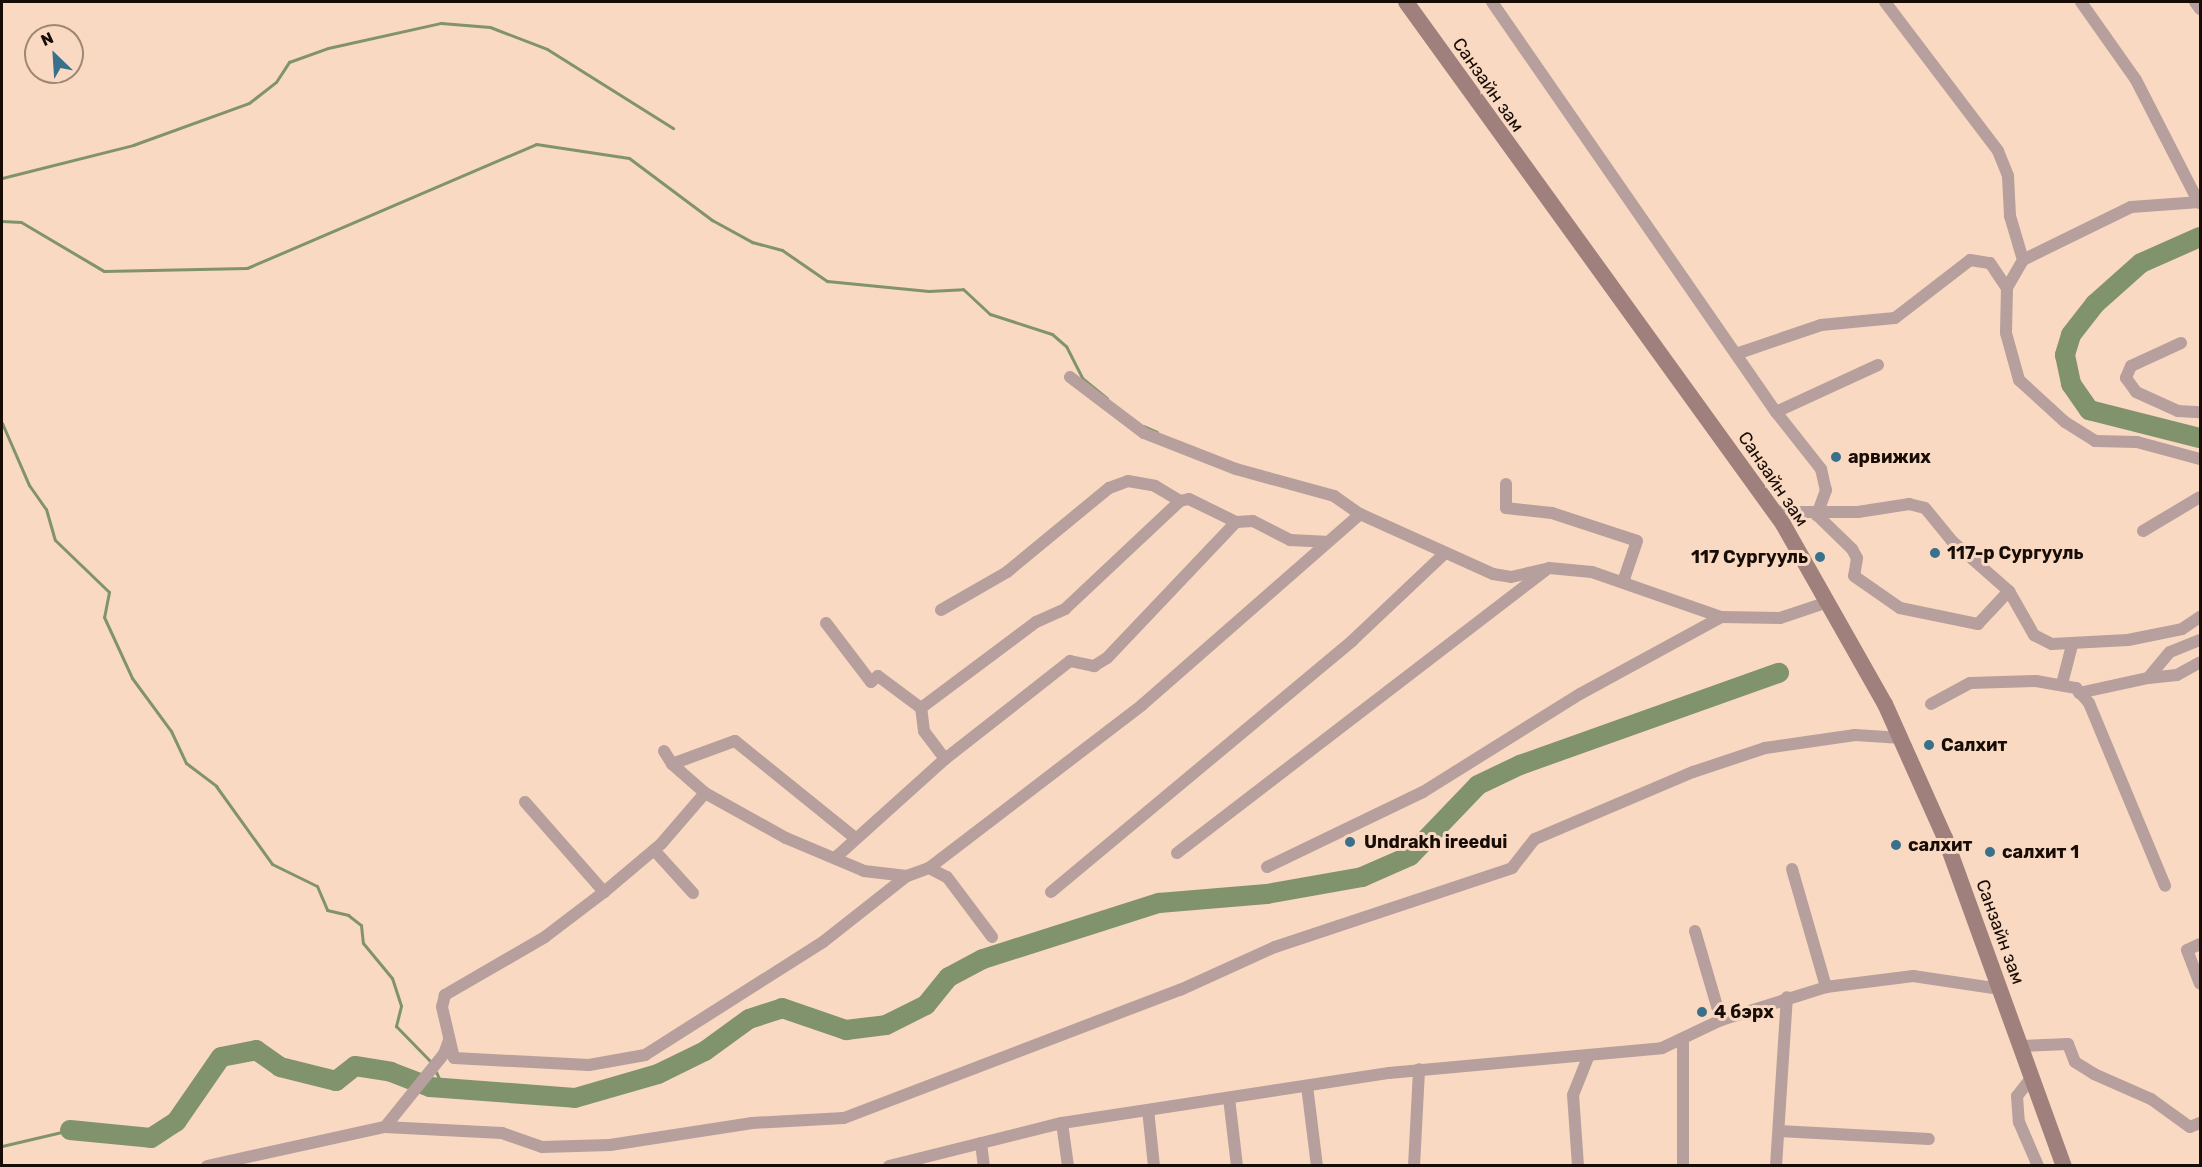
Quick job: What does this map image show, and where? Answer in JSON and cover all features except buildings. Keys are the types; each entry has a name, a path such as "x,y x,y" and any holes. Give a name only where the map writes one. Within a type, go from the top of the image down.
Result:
{"main road":[{"name":"Санзайн зам","path":"1406,2 1774,512 1902,738 2000,988 2064,1166"}],"street":[{"path":"1492,2 1776,412 1821,469 1826,490 1817,515"},
{"path":"1885,2 1998,152 2008,176 2010,216 2023,260"},
{"path":"2081,2 2147,99 2200,203 2131,207 2023,260 2007,288 2006,333 2019,380 2065,422 2095,441 2137,442 2200,459"},
{"path":"2195,2 2200,9"},
{"path":"1736,354 1821,325 1894,318 1970,260 1990,262 2007,288"},
{"path":"2181,343 2131,366 2126,378 2136,392 2178,411 2200,412"},
{"path":"1776,412 1878,364"},
{"path":"1070,377 1144,433 1236,469 1334,496 1360,514 1443,555 1511,577 1549,568 1623,582 1721,617 1780,618 1825,603"},
{"path":"941,610 1007,572 1120,483 1155,486 1180,501"},
{"path":"1506,484 1506,508 1552,513 1637,541 1623,582"},
{"path":"2143,531 2200,497"},
{"path":"921,708 1036,622 1065,609 1180,501 1189,499 1236,522 1252,521 1290,540 1325,542"},
{"path":"1774,512 1817,515 1909,504 1925,508 1952,541 2009,591 2034,635 2052,644 2072,645 2182,629 2200,617"},
{"path":"705,793 654,850 604,892 545,937 446,995 442,1007 454,1058 460,1061 589,1065 645,1055 823,942 907,876 929,868 1142,705 1325,542 1360,514"},
{"path":"1817,515 1852,549 1854,576 1900,608 1978,624 2009,591"},
{"path":"836,858 855,838 945,759 1070,661 1100,663 1236,522"},
{"path":"1051,892 1353,640 1443,555"},
{"path":"1177,853 1549,568"},
{"path":"1267,867 1423,792 1580,694 1721,617"},
{"path":"826,623 871,682 878,676 921,708 924,731 945,759"},
{"path":"2148,678 2179,646 2200,640"},
{"path":"2062,684 2072,645"},
{"path":"2079,693 2148,678 2177,675 2200,662"},
{"path":"1931,704 1970,683 2062,684 2079,693 2089,703 2165,886"},
{"path":"207,1166 385,1127 502,1133 542,1147 610,1145 752,1123 844,1118 1180,990 1275,947 1512,868 1539,837 1693,772 1765,748 1855,735 1902,738"},
{"path":"672,764 735,741 855,838"},
{"path":"664,751 672,764 705,793 786,838 864,871 907,876"},
{"path":"525,802 604,892"},
{"path":"654,850 693,893"},
{"path":"929,868 947,877 992,937"},
{"path":"1791,869 1826,987"},
{"path":"1695,931 1721,1020"},
{"path":"2200,944 2187,950 2200,984"},
{"path":"896,1165 1062,1123 1419,1069 1589,1055 1683,1040 1721,1020 1786,997 1826,987 1913,976 2000,988"},
{"path":"1776,1166 1786,997"},
{"path":"385,1127 444,1054 450,1039"},
{"path":"1683,1040 1683,1166"},
{"path":"2021,1046 2068,1044 2075,1062 2094,1074 2151,1099 2182,1123 2200,1123"},
{"path":"1578,1166 1573,1095 1589,1055"},
{"path":"1414,1166 1419,1069"},
{"path":"2032,1077 2017,1096 2019,1122 2038,1166"},
{"path":"1307,1086 1317,1166"},
{"path":"1229,1098 1237,1166"},
{"path":"1148,1110 1154,1166"},
{"path":"1062,1123 1068,1166"},
{"path":"1779,1131 1929,1139"},
{"path":"981,1143 984,1166"}],"waterway":[{"path":"2,178 133,145 249,103 276,82 289,62 328,48 441,23 490,27 547,49 673,128"},
{"path":"2,221 21,222 104,271 247,268 536,144 629,158 712,220 752,242 782,250 827,281 929,291 963,289 990,314 1052,334 1066,346 1082,378 1107,398"},
{"path":"2200,237 2141,263 2095,304 2071,335 2065,355 2071,384 2089,410 2200,438"},
{"path":"2,423 29,485 46,509 55,540 109,592 104,617 132,678 171,731 186,763 216,786 272,864 317,886 327,910 348,915 361,925 363,943 392,978 401,1006 396,1026 432,1063"},
{"path":"1143,426 1157,432"},
{"path":"70,1130 151,1138 176,1122 221,1057 256,1050 280,1067 336,1081 355,1066 391,1072 430,1087 575,1098 658,1074 705,1051 749,1019 782,1008 846,1030 886,1025 926,1005 949,977 983,959 1159,903 1267,894 1362,877 1410,856 1478,785 1520,765 1779,673"},
{"path":"436,1072 444,1089"},
{"path":"2,1146 70,1130"}],"place":[{"name":"арвижих","path":"1836,457"},
{"name":"117-р Сургууль","path":"1935,553"},
{"name":"117 Сургууль","path":"1820,557"},
{"name":"Салхит","path":"1929,745"},
{"name":"Undrakh ireedui","path":"1350,842"},
{"name":"салхит","path":"1896,845"},
{"name":"салхит 1","path":"1990,852"},
{"name":"4 бэрх","path":"1702,1012"}]}
